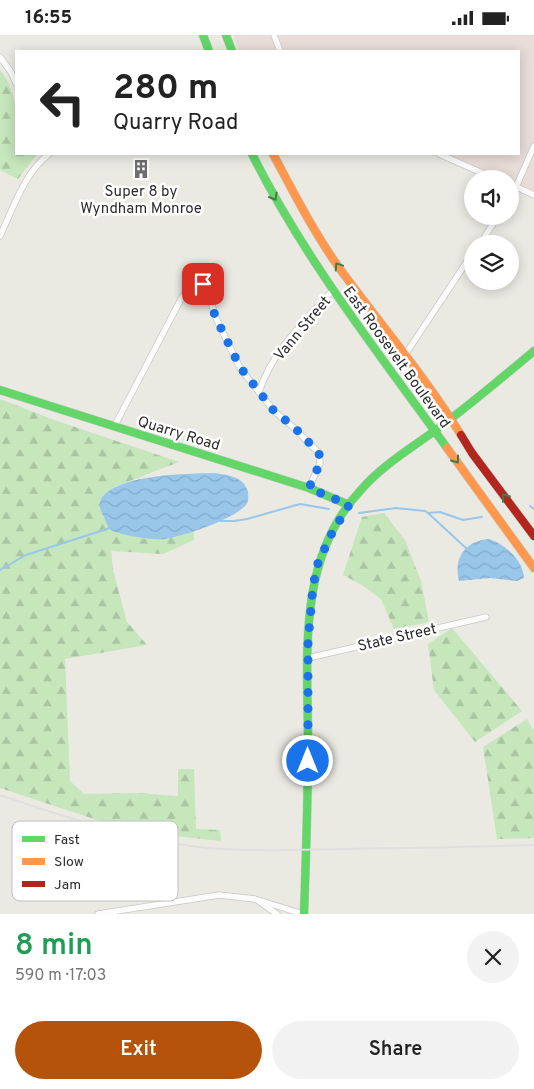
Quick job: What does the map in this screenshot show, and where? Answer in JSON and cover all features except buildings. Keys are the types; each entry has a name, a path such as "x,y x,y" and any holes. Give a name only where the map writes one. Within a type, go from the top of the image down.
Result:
{"main road":[{"path":"203,35 209,50"},
{"path":"226,35 232,50"},
{"name":"East Roosevelt Boulevard","path":"252,155 264,180 289,224 332,291 534,568"},
{"name":"East Roosevelt Boulevard","path":"274,155 301,207 339,267 405,355 451,419 472,453 534,536"},
{"path":"304,914 308,658 311,603 318,563 332,533 359,491 383,468 451,419 534,351"},
{"name":"Quarry Road","path":"0,390 309,488 349,505"}],"street":[{"path":"274,35 280,50"},
{"path":"0,57 15,81"},
{"path":"519,175 534,146"},
{"path":"0,236 26,183 46,155"},
{"path":"441,155 475,170"},
{"path":"519,189 534,195"},
{"path":"405,355 464,266"},
{"path":"114,427 181,299 196,284 203,284 207,287 215,316 240,367 274,411 294,427 319,453 320,463 309,488"},
{"name":"Vann Street","path":"259,392 263,378 284,345 332,291"},
{"name":"State Street","path":"308,658 486,617"},
{"path":"98,914 219,895 255,899 304,914"},
{"path":"255,899 277,914"},
{"path":"146,907 146,914"}],"shaded area":[{"path":"233,35 534,35 534,191 519,184 519,170 485,170 450,155 520,155 520,50 239,50"}],"green space":[{"path":"0,70 11,89 15,104 15,155 36,155 18,179 0,170"},
{"path":"0,399 54,420 179,462 114,487 103,496 116,532 146,539 160,539 194,530 194,540 163,554 111,551 113,570 127,622 147,645 65,659 70,781 84,794 136,793 178,796 178,769 194,769 196,829 220,830 221,841 178,836 178,821 100,821 0,788"},
{"path":"384,513 405,540 421,581 429,622 394,629 381,599 362,585 343,575 362,517"},
{"path":"452,628 522,711 475,742 434,690 428,644"},
{"path":"527,719 534,731 534,838 497,839 483,747"}],"water":[{"path":"214,473 239,479 248,492 248,502 233,515 197,530 165,539 128,535 110,529 101,510 100,502 102,497 114,488 126,483 156,477"},
{"path":"489,539 507,549 517,559 524,578 517,581 490,578 459,581 458,565 463,552 474,543"}],"waterway":[{"path":"220,521 247,519 300,504 329,509"},
{"path":"530,506 534,509"},
{"path":"359,513 396,508 425,511 428,513 440,512 463,520 482,517"},
{"path":"428,513 467,549"},
{"path":"0,570 26,555 110,528"}],"railway":[{"path":"0,795 81,821"},
{"path":"178,844 234,850 534,845"}],"traffic: fast":[{"path":"203,35 209,50"},
{"path":"226,35 232,50"},
{"path":"253,155 295,231 319,268 369,341 447,448"},
{"path":"304,914 308,786 308,644 315,578 325,547 339,518 369,482 388,465 464,409 534,351"},
{"path":"0,390 309,488 349,505"}],"traffic: slow":[{"path":"274,155 305,213 331,255 355,290 417,371 461,435"},
{"path":"447,448 534,568"}],"traffic: jam":[{"path":"461,435 472,453 534,536"}],"place":[{"name":"Super 8 by Wyndham Monroe","path":"141,169"}],"route":[{"path":"203,284 207,287 215,316 228,346 240,367 274,411 294,427 319,453 320,463 309,488 349,505 332,533 318,563 313,586 308,642 308,761"}]}
